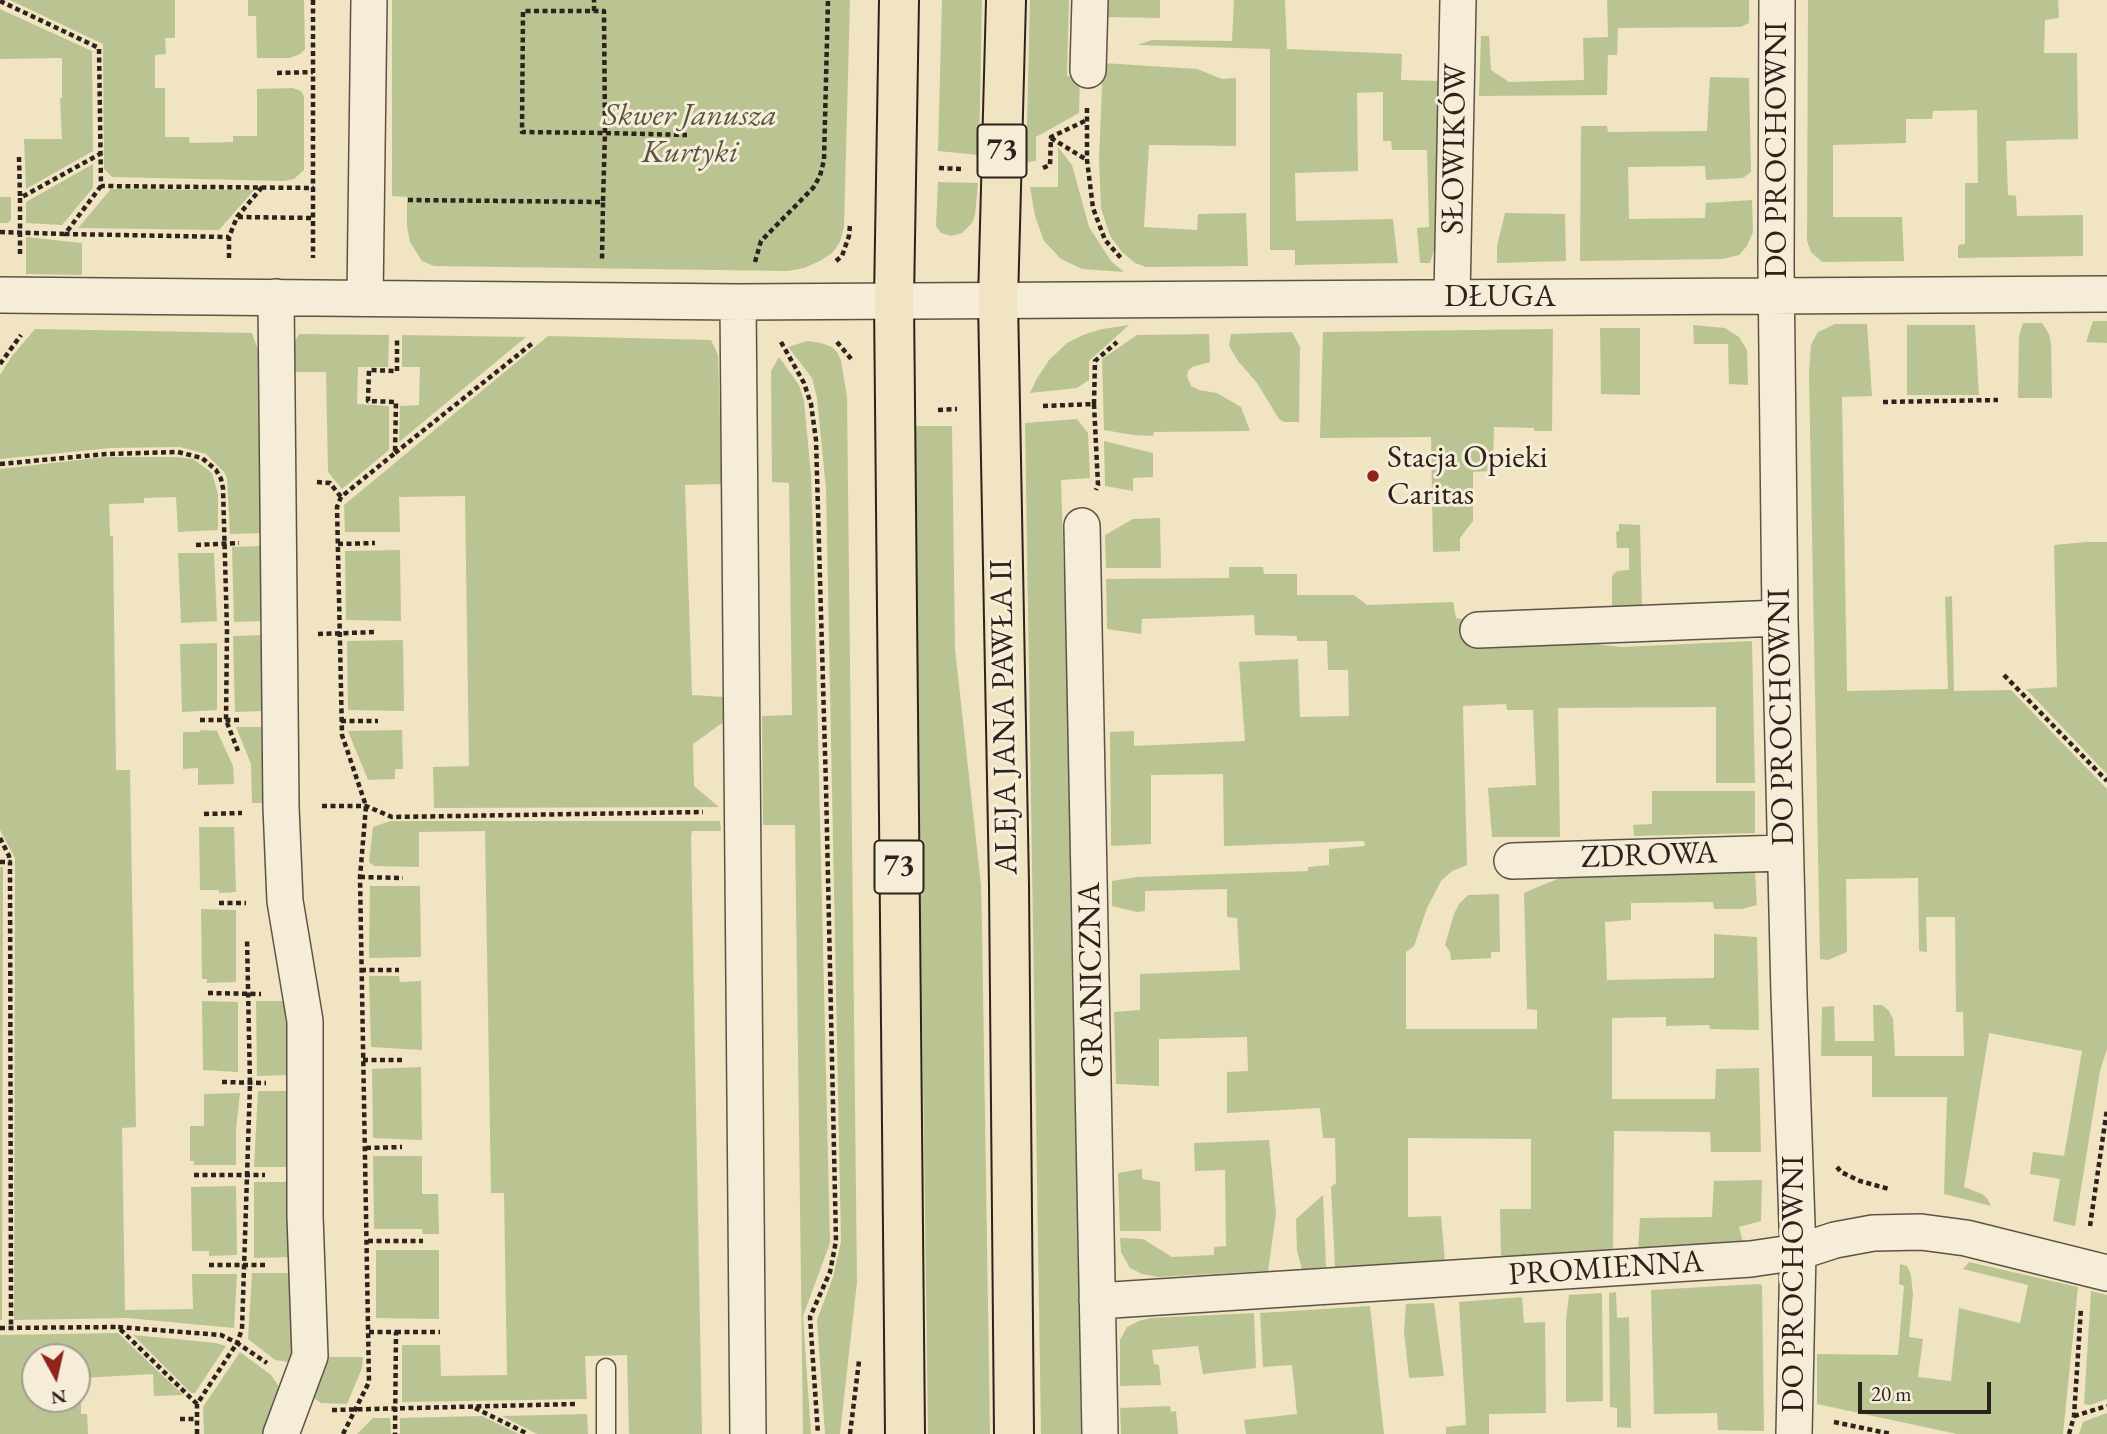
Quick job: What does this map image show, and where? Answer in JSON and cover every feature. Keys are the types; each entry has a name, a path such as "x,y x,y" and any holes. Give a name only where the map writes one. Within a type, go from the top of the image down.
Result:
{"main road":[{"name":"73","path":"899,0 894,300 905,1434"},
{"name":"ALEJA JANA PAWŁA II","path":"1006,0 998,301 1014,1434"}],"street":[{"path":"365,298 369,0"},
{"path":"1088,70 1090,0"},
{"name":"SŁOWIKÓW","path":"1452,297 1458,0"},
{"name":"DO PROCHOWNI","path":"1777,0 1780,618 1798,1252 1794,1434"},
{"name":"DŁUGA","path":"0,295 738,302 2107,294"},
{"path":"276,297 281,807 285,901 305,1021 306,1264 310,1356 297,1397 281,1434"},
{"path":"738,302 748,1434"},
{"name":"GRANICZNA","path":"1082,526 1100,1434"},
{"path":"1478,630 1780,618"},
{"name":"ZDROWA","path":"1513,860 1785,853"},
{"name":"PROMIENNA","path":"1097,1301 1751,1259 1798,1252 1835,1240 1873,1233 1921,1232 1966,1238 2096,1270"}],"lane":[{"path":"606,1368 606,1434"}],"path":[{"path":"313,0 313,260 337,251 367,247"},
{"path":"594,0 594,11"},
{"path":"754,267 755,255 761,241 813,188 820,176 824,160 828,0"},
{"path":"0,1 99,48 101,186 65,234"},
{"path":"603,243 605,133 604,11 523,11 522,132 605,133 687,135"},
{"path":"1088,70 1087,160 1093,208 1105,240 1116,254 1140,274 1140,300"},
{"path":"277,73 313,72"},
{"path":"1051,137 1087,160"},
{"path":"20,198 100,154"},
{"path":"19,157 20,231"},
{"path":"101,186 314,188"},
{"path":"229,269 229,237 237,217 263,186"},
{"path":"399,200 603,202"},
{"path":"834,263 842,256 849,236 850,212"},
{"path":"237,217 314,218"},
{"path":"0,232 229,237"},
{"path":"395,453 396,402 368,401 369,370 397,371 397,338"},
{"path":"343,1434 369,1382 360,877 366,806 342,735 337,507 341,497 540,338"},
{"path":"770,350 781,343 794,340"},
{"path":"830,340 837,343 853,361 854,372"},
{"path":"781,343 804,383 811,404 816,454 827,800 836,1241 830,1272 810,1317 818,1434"},
{"path":"1883,402 1998,400"},
{"path":"1082,526 1098,485 1094,404"},
{"path":"0,464 106,454 178,452 202,458 216,470 221,479 224,544 226,720 242,761"},
{"path":"330,483 341,497"},
{"path":"338,544 375,543"},
{"path":"196,545 224,544"},
{"path":"331,633 377,632"},
{"path":"2004,675 2107,781"},
{"path":"341,721 378,721"},
{"path":"244,802 245,825"},
{"path":"281,807 366,806 392,817 742,811"},
{"path":"204,814 244,813"},
{"path":"0,838 10,862 11,1328"},
{"path":"0,862 10,862"},
{"path":"360,877 403,878"},
{"path":"247,890 247,916"},
{"path":"197,1434 197,1404 237,1343 242,1329 250,1084 247,929"},
{"path":"361,970 399,970"},
{"path":"208,993 300,994"},
{"path":"363,1060 404,1060"},
{"path":"2069,1434 2096,1270 2107,1110"},
{"path":"366,1148 402,1147"},
{"path":"1829,1159 1841,1172 1897,1192"},
{"path":"194,1175 305,1175"},
{"path":"368,1241 423,1241"},
{"path":"209,1265 306,1264"},
{"path":"118,1327 197,1404"},
{"path":"0,1328 118,1327 221,1335 281,1373 297,1397 319,1410 606,1403"},
{"path":"369,1332 440,1332"},
{"path":"395,1434 396,1332"},
{"path":"2074,1416 2107,1406"},
{"path":"474,1408 528,1434"},
{"path":"180,1419 197,1419"}],"green space":[{"path":"10,0 175,0 175,38 165,38 166,54 155,55 155,88 165,88 165,137 189,137 190,143 233,142 233,136 257,136 257,89 293,88 301,91 304,96 304,170 294,179 284,181 112,177 104,169 103,44"},
{"path":"248,0 304,0 305,49 290,58 257,58 256,16 248,16"},
{"name":"Skwer Janusza Kurtyki","path":"392,0 850,0 844,227 840,242 833,252 822,260 788,271 434,266 422,261 410,242 407,197 392,196"},
{"path":"942,0 982,0 979,155 938,151"},
{"path":"1030,0 1069,0 1067,76 1080,77 1079,113 1036,137 1036,161 1026,162"},
{"path":"1104,0 1160,0 1160,18 1103,17"},
{"path":"1234,0 1285,0 1287,49 1402,54 1401,80 1439,81 1435,247 1430,263 1420,263 1417,228 1429,227 1427,150 1392,150 1391,141 1383,141 1383,92 1357,93 1358,171 1295,173 1296,221 1393,219 1398,263 1295,265 1295,250 1270,250 1270,49 1137,45 1152,40 1232,41"},
{"path":"1607,0 1749,0 1749,23 1741,27 1618,28 1617,55 1608,55 1607,95 1479,96 1481,36 1489,36 1491,70 1509,82 1584,80 1583,38 1608,37"},
{"path":"1808,0 2058,0 2059,18 2045,20 2044,53 2077,53 2078,139 2006,141 2008,195 2016,196 2017,216 2083,215 2083,256 1958,258 1958,245 1965,244 1965,183 1978,183 1977,110 1933,111 1932,119 1906,119 1906,143 1833,145 1833,217 1902,217 1904,261 1822,262 1811,252 1807,241"},
{"path":"0,9 92,51 93,151 26,189 24,139 62,139 62,58 0,59"},
{"path":"1103,63 1197,69 1222,79 1236,78 1236,146 1149,145 1144,227 1197,230 1198,214 1246,213 1248,266 1146,267 1135,263 1122,252 1110,236 1101,208 1099,159"},
{"path":"1710,77 1749,78 1751,172 1743,178 1706,180 1705,166 1628,167 1629,219 1705,218 1706,203 1752,200 1753,232 1747,246 1739,255 1723,259 1580,261 1581,126 1607,126 1608,132 1707,131"},
{"path":"1058,147 1072,165 1089,227 1111,261 1124,272 1082,269 1061,259 1044,241 1035,216 1030,187 1058,187"},
{"path":"93,164 93,188 62,225 26,223 26,202"},
{"path":"938,182 978,183 975,215 972,223 962,233 951,236 941,233 936,226"},
{"path":"111,189 254,190 219,230 78,228"},
{"path":"0,197 11,197 11,220 7,223 0,223"},
{"path":"1505,213 1565,214 1566,261 1497,263 1497,246"},
{"path":"26,237 82,243 82,275 26,274"},
{"path":"2093,321 2107,321 2107,343 2086,342"},
{"path":"2023,323 2042,323 2049,334 2052,398 2018,398 2019,336"},
{"path":"1835,324 1867,324 1872,396 1842,397 1847,691 1948,689 1945,597 1952,596 1954,691 2011,690 2107,789 2107,1049 2100,1071 2075,1226 2053,1221 2060,1179 2030,1174 2033,1152 2064,1156 2082,1051 1989,1033 1964,1187 1982,1194 1991,1206 1944,1194 1947,1097 1872,1097 1872,1056 1821,1056 1822,1007 1834,1006 1835,1041 1874,1041 1873,1005 1882,1005 1893,1019 1895,1056 1964,1056 1963,1012 1956,1012 1955,917 1926,917 1927,952 1919,951 1918,878 1846,879 1847,952 1828,960 1820,959 1809,374 1811,345 1818,332"},
{"path":"1129,325 1089,361 1089,380 1077,388 1030,393 1049,360 1067,343 1102,329"},
{"path":"1693,325 1725,328 1739,337 1747,350 1748,385 1729,384 1728,344 1694,344"},
{"path":"1907,325 1975,325 1979,395 1907,395"},
{"path":"1600,328 1640,328 1640,395 1601,394"},
{"path":"35,329 252,333 258,350 261,533 230,534 227,478 206,454 180,447 111,448 0,459 0,375"},
{"path":"1553,329 1552,431 1494,427 1493,471 1473,472 1473,521 1460,538 1460,551 1433,552 1431,437 1320,438 1323,332"},
{"path":"1292,332 1300,347 1299,422 1284,422 1279,419 1257,383 1229,346 1231,334"},
{"path":"299,334 389,335 388,367 358,367 357,404 389,406 389,450 342,489 328,472 326,372 292,372 293,345"},
{"path":"1209,334 1210,362 1192,367 1188,371 1191,386 1217,393 1241,407 1250,431 1154,432 1153,436 1104,430 1102,359 1137,335"},
{"path":"402,335 526,337 399,442 400,406 419,405 420,367 402,367"},
{"path":"548,336 711,340 718,355 722,484 685,485 692,695 724,697 725,721 693,744 694,786 719,807 434,808 433,767 469,766 465,496 399,497 400,532 345,532 344,505"},
{"path":"807,341 832,347 837,352 841,360 847,397 857,1282 840,1434 825,1434 817,1320 833,1277 841,1242 826,489 817,398 812,378 788,347"},
{"path":"779,357 799,385 804,401 811,475 814,565 830,1243 803,1316 811,1434 803,1434 795,825 763,825 762,716 792,715 789,483 772,482 771,371"},
{"path":"1077,419 1088,433 1090,478 1061,480 1081,1434 1041,1434 1025,423"},
{"path":"914,426 952,426 955,649 981,885 990,1434 928,1434"},
{"path":"1104,441 1153,453 1153,477 1133,478 1133,491 1105,486"},
{"path":"105,457 193,459 212,473 218,494 218,530 178,532 176,497 144,498 144,503 109,504 110,536 113,536 116,770 130,770 136,1127 122,1128 125,1310 193,1309 192,1274 237,1274 234,1328 127,1318 14,1320 15,858 0,830 0,469"},
{"path":"1160,518 1161,568 1106,568 1105,535 1133,519"},
{"path":"1619,524 1640,525 1642,609 1612,610 1612,576 1617,571 1629,570 1629,548 1617,548 1616,532 1619,531"},
{"path":"2107,542 2107,774 2026,689 2057,687 2054,545"},
{"path":"261,546 263,621 234,622 232,547"},
{"path":"400,550 401,621 346,620 345,551"},
{"path":"178,553 214,553 217,621 181,623"},
{"path":"1229,567 1263,567 1264,574 1297,574 1297,595 1354,595 1367,605 1453,602 1456,618 1604,645 1621,647 1752,641 1755,783 1716,783 1716,707 1558,708 1560,837 1492,837 1488,788 1536,785 1533,710 1507,710 1506,704 1463,706 1467,865 1452,871 1441,881 1427,908 1414,946 1406,952 1406,1029 1537,1029 1537,1010 1527,1009 1524,893 1576,872 1742,869 1755,872 1757,905 1742,909 1714,909 1713,902 1631,903 1631,920 1605,922 1607,980 1714,978 1714,934 1757,937 1759,1030 1710,1029 1709,1025 1666,1026 1666,1017 1612,1018 1612,1099 1715,1099 1716,1069 1759,1068 1761,1152 1711,1152 1710,1132 1614,1131 1613,1251 1501,1258 1500,1209 1531,1209 1531,1139 1408,1138 1408,1217 1441,1216 1445,1261 1335,1267 1331,1187 1336,1183 1335,1138 1323,1138 1320,1108 1227,1113 1227,1072 1248,1071 1247,1037 1159,1039 1159,1086 1116,1084 1114,1012 1140,1010 1140,974 1240,970 1237,918 1227,917 1227,889 1145,891 1145,911 1137,912 1112,906 1112,881 1137,877 1308,871 1308,867 1329,865 1329,849 1365,846 1364,841 1224,846 1223,774 1151,775 1151,844 1111,846 1110,732 1134,731 1134,746 1245,741 1239,662 1298,659 1300,717 1349,716 1348,670 1328,670 1327,641 1297,641 1297,636 1255,635 1254,615 1142,619 1141,634 1107,629 1106,579 1229,578"},
{"path":"263,635 264,711 235,712 233,636"},
{"path":"403,640 404,711 348,710 347,641"},
{"path":"217,643 217,710 182,712 180,644"},
{"path":"236,727 265,727 267,803 252,803 251,764"},
{"path":"402,730 403,769 395,769 395,779 368,780 348,731"},
{"path":"217,731 233,766 234,784 198,785 198,768 183,769 183,732"},
{"path":"1652,791 1755,791 1755,833 1634,836 1633,825 1652,824"},
{"path":"390,821 720,821 721,831 692,831 691,837 702,1434 629,1434 627,1355 585,1356 587,1399 402,1402 402,1345 440,1345 441,1376 507,1375 504,1193 491,1193 485,831 419,832 419,867 374,866 369,862 373,827"},
{"path":"199,827 234,827 236,892 200,890"},
{"path":"0,867 3,867 2,1320 0,1320"},
{"path":"370,886 420,886 421,957 369,958"},
{"path":"1499,894 1500,952 1491,952 1491,958 1451,960 1445,945 1459,904 1468,895"},
{"path":"201,909 236,910 236,982 207,983 207,979 202,979"},
{"path":"369,976 399,976 400,982 421,981 422,1050 371,1047"},
{"path":"202,1001 238,1002 238,1072 203,1070"},
{"path":"256,1001 285,1001 288,1075 257,1076"},
{"path":"421,1067 422,1140 373,1138 372,1069"},
{"path":"258,1091 289,1091 291,1167 254,1167"},
{"path":"240,1093 236,1165 194,1165 194,1161 190,1161 190,1126 204,1126 204,1094"},
{"path":"1269,1140 1276,1214 1268,1271 1158,1277 1130,1268 1121,1252 1120,1238 1143,1239 1172,1257 1214,1255 1214,1247 1226,1246 1225,1170 1195,1171 1194,1143"},
{"path":"373,1156 422,1156 422,1194 438,1194 439,1234 423,1234 422,1229 374,1229"},
{"path":"1142,1169 1142,1179 1160,1182 1161,1231 1120,1231 1118,1173"},
{"path":"1762,1180 1761,1221 1739,1227 1743,1242 1638,1250 1640,1218 1712,1217 1714,1181"},
{"path":"254,1182 290,1182 292,1257 254,1258"},
{"path":"236,1186 237,1255 209,1256 209,1251 192,1251 191,1187"},
{"path":"1323,1195 1326,1267 1302,1269 1297,1251 1296,1219"},
{"path":"376,1250 439,1250 439,1319 376,1318"},
{"path":"1969,1262 2078,1287 2063,1434 1957,1434 1817,1404 1817,1354 1898,1355 1904,1286 1899,1284 1900,1264 1907,1266 1911,1275 1913,1294 1909,1337 1923,1339 1918,1377 1951,1381 1959,1308 2020,1323 2028,1285 1963,1269"},
{"path":"252,1273 294,1273 295,1330 289,1362 275,1360 248,1339"},
{"path":"1762,1285 1764,1431 1718,1430 1717,1413 1654,1414 1651,1290"},
{"path":"2091,1291 2107,1295 2107,1399 2090,1405 2084,1404"},
{"path":"1616,1292 1617,1318 1629,1317 1631,1428 1617,1427 1617,1408 1610,1407 1609,1293"},
{"path":"1602,1293 1603,1401 1566,1402 1566,1320 1569,1295"},
{"path":"1522,1297 1524,1323 1545,1322 1546,1413 1489,1414 1489,1434 1446,1434 1446,1427 1466,1425 1459,1302"},
{"path":"1434,1303 1444,1376 1409,1378 1404,1331 1406,1304"},
{"path":"1370,1306 1384,1434 1246,1434 1244,1420 1297,1414 1292,1365 1263,1367 1260,1313"},
{"path":"1254,1313 1256,1368 1203,1374 1198,1346 1152,1350 1154,1364 1159,1365 1161,1385 1120,1386 1120,1340 1127,1327 1150,1318"},
{"path":"118,1333 183,1395 154,1396 153,1374 91,1377 91,1343 21,1343 21,1413 87,1414 88,1434 0,1434 0,1335"},
{"path":"133,1335 226,1346 195,1393 191,1393"},
{"path":"240,1352 271,1375 280,1388 262,1434 204,1434 203,1407"},
{"path":"329,1357 363,1357 362,1368 347,1404 321,1403 314,1398"},
{"path":"1170,1406 1171,1412 1176,1411 1178,1434 1121,1434 1120,1408"},
{"path":"2107,1413 2107,1434 2079,1434 2083,1422"},
{"path":"587,1414 588,1434 537,1434 502,1416"},
{"path":"482,1416 519,1434 400,1434 400,1418"},
{"path":"373,1418 390,1418 391,1434 357,1434"}],"place":[{"name":"Stacja Opieki Caritas","path":"1373,476"}]}
